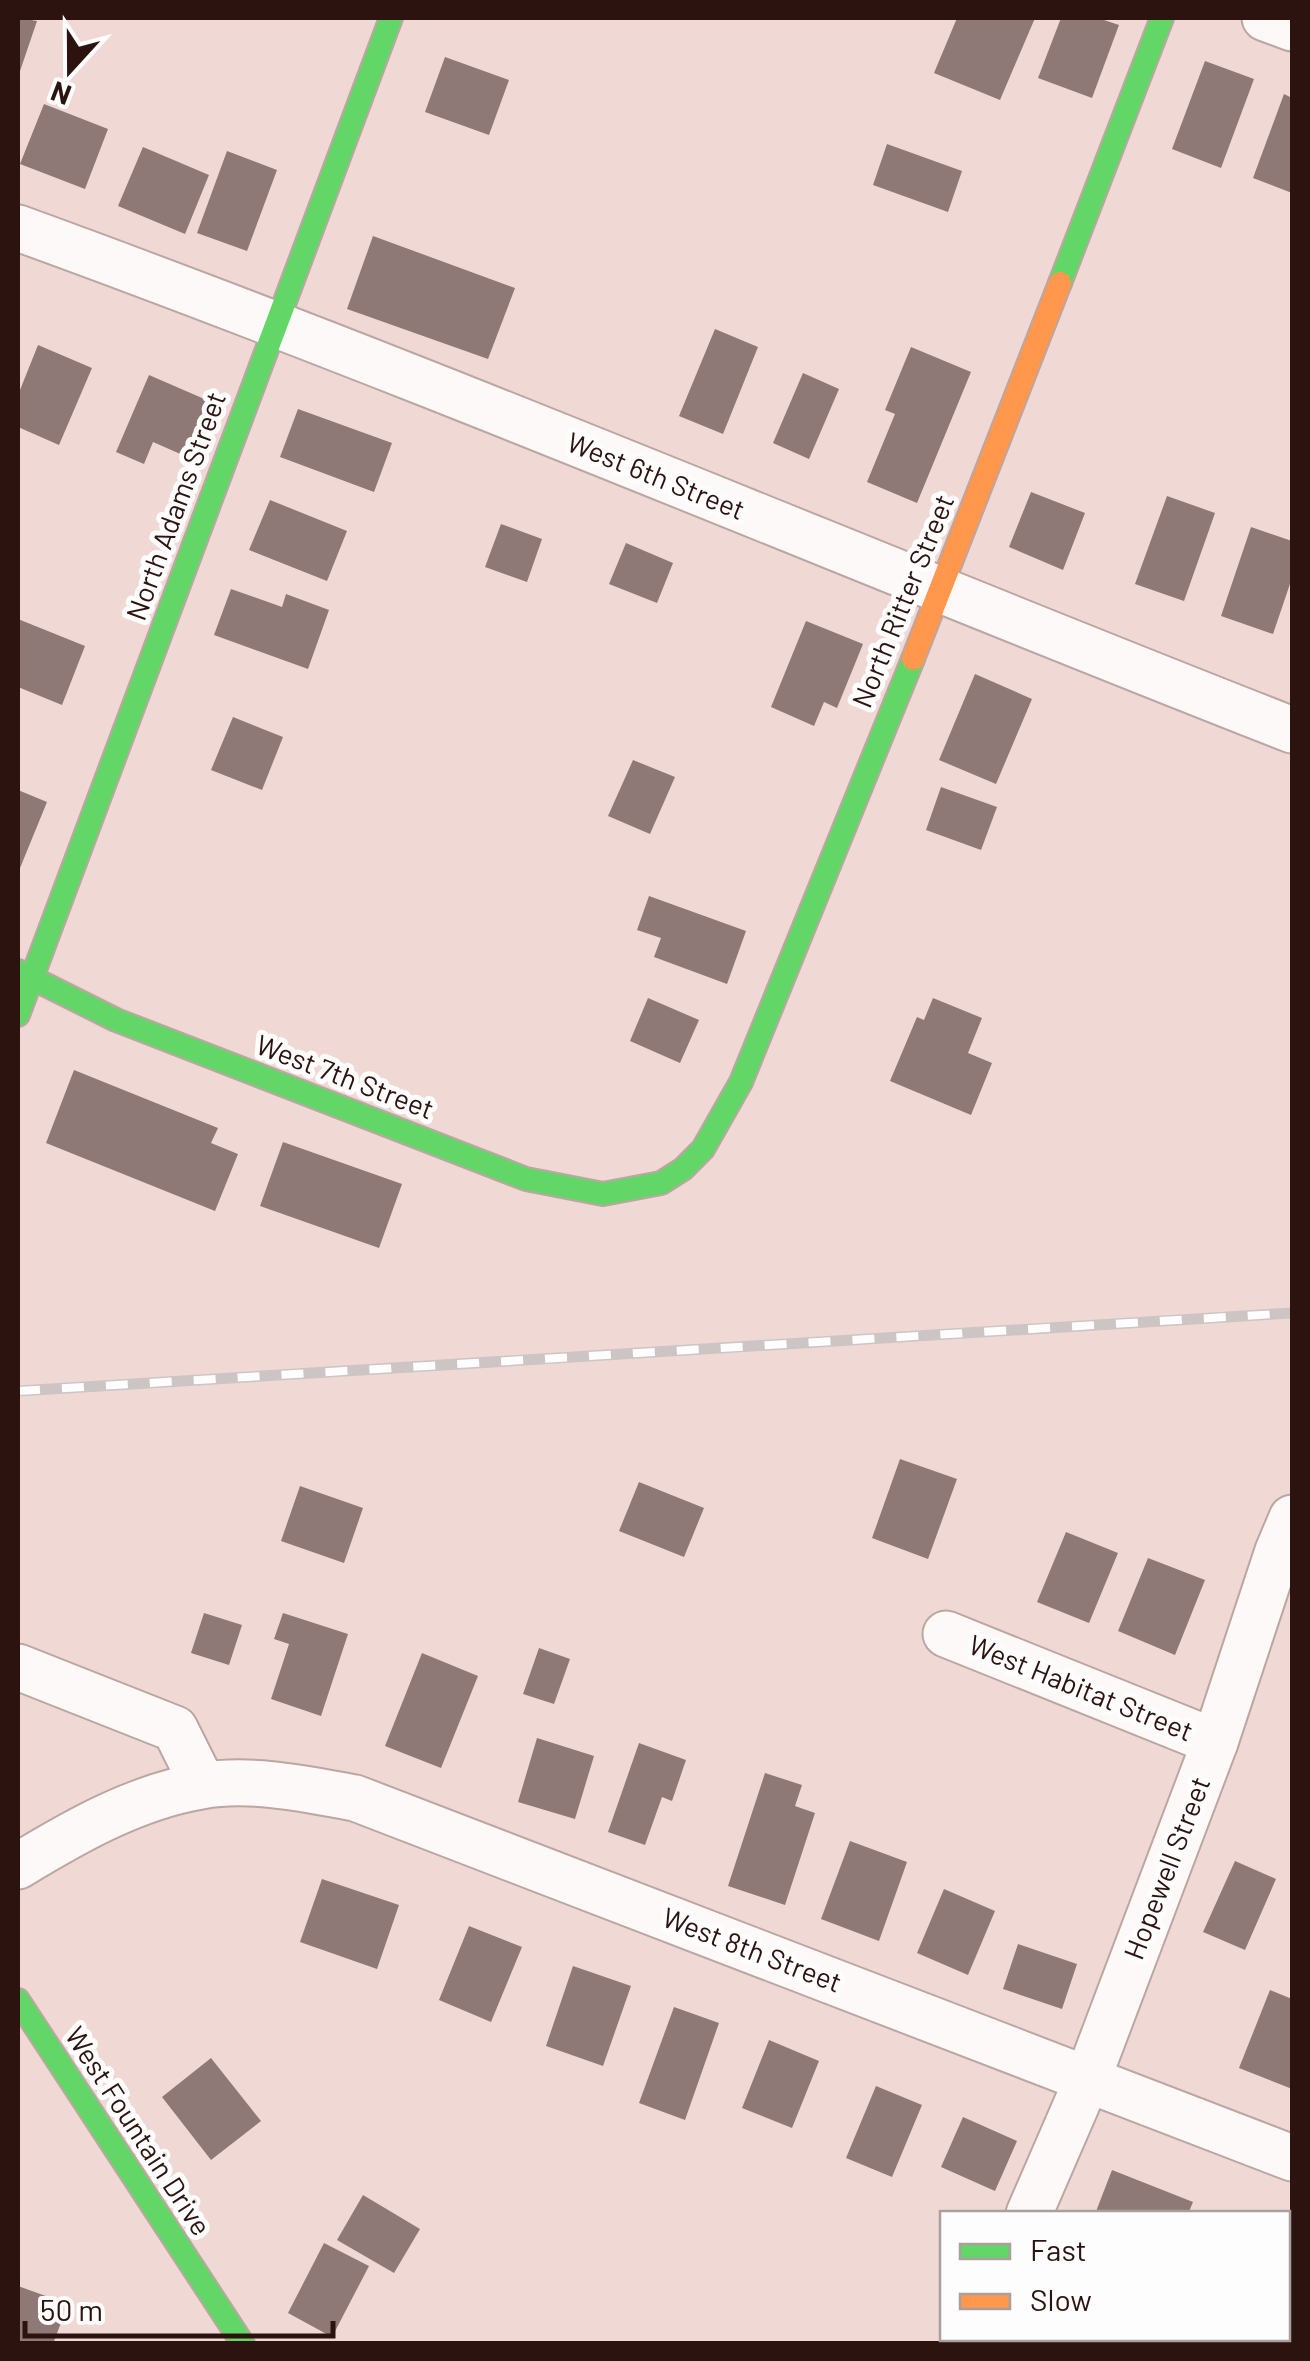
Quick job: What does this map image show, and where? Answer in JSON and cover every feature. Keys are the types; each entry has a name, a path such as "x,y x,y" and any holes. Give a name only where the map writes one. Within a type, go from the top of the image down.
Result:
{"street":[{"name":"North Adams Street","path":"18,1015 24,974 390,18"},
{"name":"North Ritter Street","path":"661,1183 703,1149 741,1082 940,592 1162,18"},
{"path":"1264,18 1292,28"},
{"name":"West 6th Street","path":"18,228 276,323 1292,730"},
{"name":"West 7th Street","path":"24,974 116,1020 526,1179 604,1194 661,1183"},
{"name":"Hopewell Street","path":"1031,2211 1088,2078 1215,1742 1292,1518"},
{"name":"West Habitat Street","path":"946,1634 1215,1742"},
{"path":"18,1667 175,1728 202,1785"},
{"name":"West 8th Street","path":"18,1866 103,1817 202,1785 263,1784 355,1798 1292,2158"},
{"name":"West Fountain Drive","path":"18,2000 243,2344"}],"building":[{"path":"18,18 37,21 18,77"},
{"path":"957,18 1035,18 1000,100 934,73"},
{"path":"1061,18 1098,18 1119,25 1092,98 1038,78"},
{"path":"445,57 509,80 489,135 425,112"},
{"path":"1205,61 1254,79 1221,168 1172,149"},
{"path":"1284,94 1292,98 1292,193 1253,178"},
{"path":"44,104 108,129 85,189 20,164"},
{"path":"887,144 962,171 948,212 873,185"},
{"path":"143,147 209,175 185,234 118,206"},
{"path":"227,151 277,170 247,251 197,233"},
{"path":"373,236 515,288 488,359 347,309"},
{"path":"715,329 758,347 723,434 679,416"},
{"path":"38,345 92,368 59,445 18,427 18,395"},
{"path":"911,347 971,372 917,503 867,482 895,414 885,410"},
{"path":"803,373 839,389 809,459 773,443"},
{"path":"149,375 209,401 185,456 153,442 144,464 116,452"},
{"path":"298,409 392,443 374,492 280,457"},
{"path":"1031,492 1085,513 1063,570 1009,547"},
{"path":"1167,496 1215,513 1184,601 1135,584"},
{"path":"270,500 347,531 327,581 249,550"},
{"path":"501,524 542,539 527,582 485,567"},
{"path":"1251,527 1292,541 1292,578 1273,634 1221,616"},
{"path":"626,543 673,563 657,603 609,584"},
{"path":"231,589 282,607 286,594 329,610 308,669 214,635"},
{"path":"18,619 85,646 62,705 18,687"},
{"path":"806,621 863,644 837,708 824,702 814,726 771,707"},
{"path":"975,674 1032,699 996,784 939,760"},
{"path":"233,717 283,737 262,790 211,770"},
{"path":"633,760 675,777 650,834 608,816"},
{"path":"941,787 997,807 981,850 926,830"},
{"path":"18,790 47,802 18,873"},
{"path":"649,896 746,931 727,984 654,957 661,938 637,930"},
{"path":"648,998 699,1020 680,1063 630,1041"},
{"path":"933,998 982,1018 968,1053 992,1063 971,1115 890,1081 917,1017 924,1020"},
{"path":"74,1070 218,1128 211,1143 238,1154 215,1211 46,1143"},
{"path":"283,1142 402,1184 379,1248 260,1206"},
{"path":"900,1459 957,1479 928,1559 872,1538"},
{"path":"639,1482 704,1508 684,1557 619,1531"},
{"path":"300,1486 363,1508 344,1563 281,1541"},
{"path":"1066,1532 1118,1553 1089,1623 1037,1602"},
{"path":"1148,1558 1205,1580 1175,1655 1118,1631"},
{"path":"204,1613 242,1625 229,1665 191,1653"},
{"path":"283,1613 348,1634 321,1716 271,1699 289,1644 274,1639"},
{"path":"539,1648 570,1659 554,1704 523,1694"},
{"path":"422,1653 478,1676 441,1768 385,1746"},
{"path":"537,1738 594,1756 575,1819 518,1802"},
{"path":"639,1743 686,1760 672,1801 662,1797 645,1845 608,1832"},
{"path":"765,1773 802,1785 795,1806 815,1813 785,1905 728,1886"},
{"path":"850,1841 907,1862 879,1941 821,1919"},
{"path":"1235,1861 1276,1879 1245,1950 1203,1932"},
{"path":"322,1879 399,1905 377,1969 300,1942"},
{"path":"944,1889 995,1911 968,1975 917,1953"},
{"path":"469,1926 522,1947 491,2022 439,2000"},
{"path":"1018,1944 1077,1964 1062,2009 1003,1989"},
{"path":"573,1966 631,1986 603,2066 546,2046"},
{"path":"1270,1990 1292,1999 1292,2089 1239,2068"},
{"path":"674,2007 719,2023 685,2120 639,2103"},
{"path":"769,2040 819,2061 792,2128 742,2108"},
{"path":"211,2058 261,2121 211,2160 162,2097"},
{"path":"876,2086 922,2105 892,2177 846,2158"},
{"path":"963,2117 1017,2141 995,2191 941,2167"},
{"path":"1112,2170 1193,2202 1189,2211 1096,2211"},
{"path":"363,2195 420,2229 394,2273 337,2240"},
{"path":"324,2243 369,2266 332,2337 288,2313"},
{"path":"18,2286 68,2304 53,2344 18,2344"}],"railway":[{"path":"18,1391 1292,1313"}],"traffic: fast":[{"path":"18,1015 391,18"},
{"path":"1060,283 1162,18"},
{"path":"18,971 116,1020 526,1179 603,1194 661,1183 703,1149 741,1082 913,659"},
{"path":"18,2000 243,2344"}],"traffic: slow":[{"path":"913,659 1060,283"}]}
